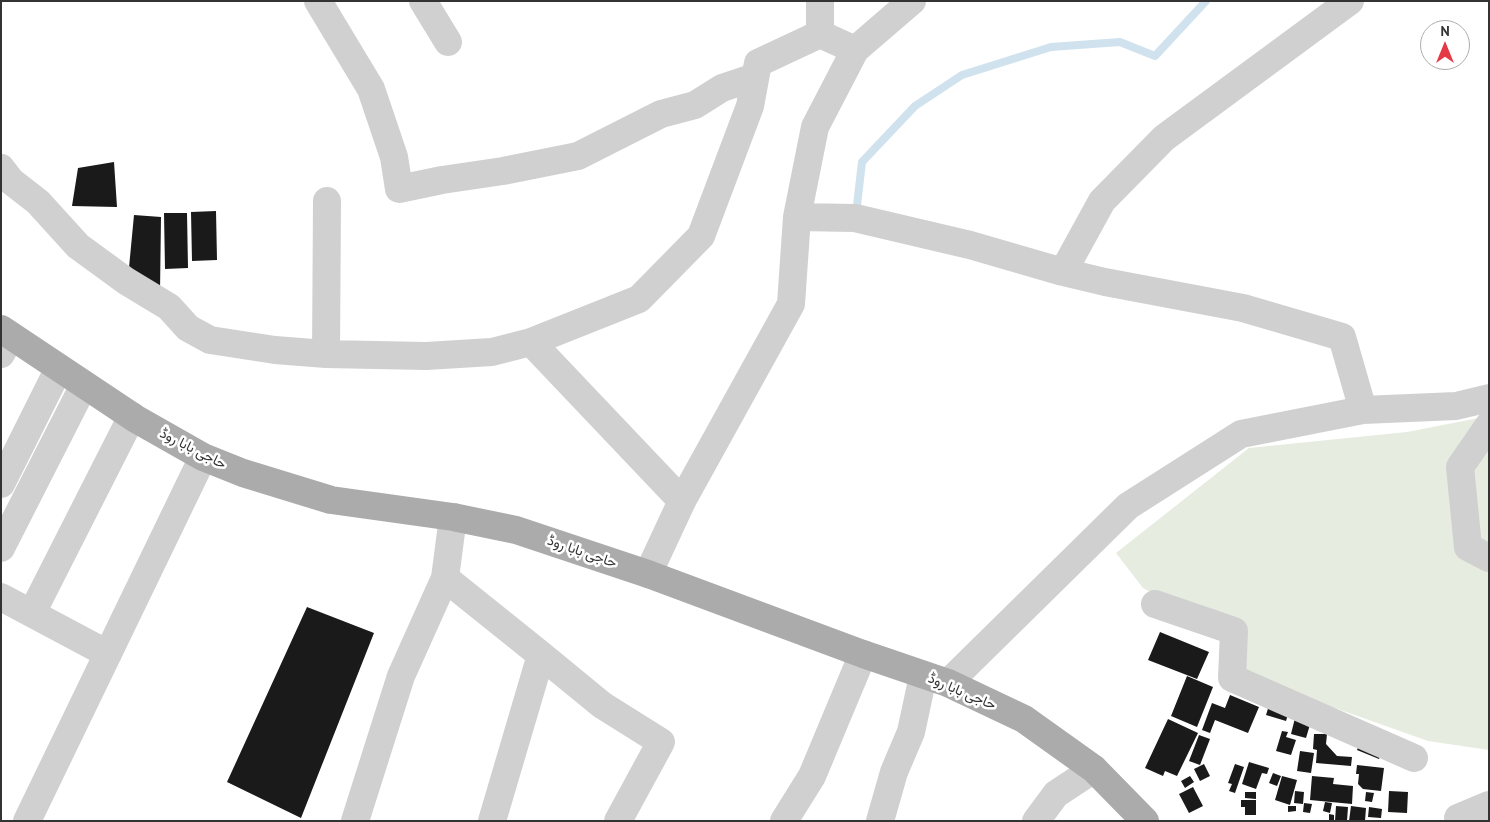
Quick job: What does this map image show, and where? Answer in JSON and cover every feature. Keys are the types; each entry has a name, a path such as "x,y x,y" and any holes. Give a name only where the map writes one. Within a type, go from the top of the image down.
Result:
{"main road":[{"name":"حاجی بابا روڈ","path":"4,340 59,368 132,416 202,457 243,473 332,500 453,517 516,530 648,574 936,680 1024,719 1094,770 1145,821"}],"street":[{"path":"318,1 371,89 394,157 399,189 578,156 661,114 695,105 722,88 755,76"},
{"path":"423,1 448,42"},
{"path":"820,1 820,34"},
{"path":"648,574 682,501 791,304 797,217 815,127 855,50 912,1"},
{"path":"1063,272 1102,201 1164,138 1350,1"},
{"path":"1,168 11,181 38,202 78,246 126,281 169,307 188,328 210,340 275,350 326,354 426,356 492,352 531,342 639,299 701,236 750,106 758,63 820,34 855,50"},
{"path":"326,354 328,201"},
{"path":"797,217 855,218 970,245 1105,282 1243,308 1342,337 1363,410"},
{"path":"531,342 682,501"},
{"path":"1,484 59,368"},
{"path":"1,548 84,385"},
{"path":"880,821 894,772 936,680 1128,506 1241,434 1363,410 1456,406 1489,398"},
{"path":"32,613 132,416"},
{"path":"1489,425 1460,467 1468,547 1489,558"},
{"path":"27,821 202,457"},
{"path":"355,821 401,676 445,578 453,517"},
{"path":"445,578 602,705 661,742 618,821"},
{"path":"1,597 108,654"},
{"path":"1155,604 1234,631 1232,678 1414,758"},
{"path":"784,821 812,776 863,654"},
{"path":"492,821 541,655"},
{"path":"1036,821 1056,794 1094,770"},
{"path":"1458,818 1489,805"}],"shaded area":[{"path":"1489,410 1489,750 1428,741 1290,692 1243,673 1245,624 1165,600 1143,588 1116,553 1249,448 1407,432 1479,418"}],"building":[{"path":"114,162 117,207 72,206 78,168"},
{"path":"216,211 217,260 192,261 191,212"},
{"path":"164,213 187,213 188,268 165,269"},
{"path":"134,215 161,217 160,292 128,278"},
{"path":"307,607 374,633 301,818 227,782"},
{"path":"1160,632 1209,652 1197,679 1148,660"},
{"path":"1187,676 1213,687 1197,727 1171,716"},
{"path":"1230,695 1259,707 1248,733 1215,720 1210,733 1202,730 1212,703 1225,708"},
{"path":"1270,702 1290,708 1286,721 1266,715"},
{"path":"1296,714 1312,718 1306,738 1291,734"},
{"path":"1168,719 1198,733 1177,776 1165,771 1163,776 1145,768"},
{"path":"1282,731 1288,732 1286,737 1296,740 1291,755 1276,751"},
{"path":"1314,734 1327,734 1326,744 1337,756 1352,757 1351,766 1316,763 1317,750 1313,749"},
{"path":"1199,735 1210,739 1200,765 1189,761"},
{"path":"1360,742 1382,751 1379,759 1357,750"},
{"path":"1300,751 1314,753 1311,773 1297,771"},
{"path":"1249,762 1269,768 1267,774 1262,773 1256,789 1242,784"},
{"path":"1204,764 1210,776 1200,781 1194,769"},
{"path":"1235,764 1244,767 1235,793 1229,791 1232,784 1228,783"},
{"path":"1357,765 1384,768 1381,791 1363,789 1358,784 1359,774 1356,774"},
{"path":"1273,773 1281,776 1277,786 1269,783"},
{"path":"1190,776 1194,782 1185,788 1181,781"},
{"path":"1282,776 1297,780 1290,805 1275,800"},
{"path":"1312,776 1334,778 1333,784 1353,786 1352,804 1310,800"},
{"path":"1193,787 1203,806 1189,813 1179,794"},
{"path":"1295,791 1304,792 1303,804 1294,803"},
{"path":"1389,791 1408,792 1407,813 1388,812"},
{"path":"1245,792 1256,792 1256,799 1245,798"},
{"path":"1366,792 1374,793 1372,802 1365,801"},
{"path":"1241,800 1256,800 1256,815 1245,815 1245,807 1241,807"},
{"path":"1325,802 1332,803 1330,813 1323,811"},
{"path":"1304,803 1312,804 1310,813 1303,812"},
{"path":"1288,806 1296,806 1296,811 1288,812"},
{"path":"1336,806 1348,807 1347,821 1335,821"},
{"path":"1351,806 1366,808 1365,821 1349,821"},
{"path":"1369,807 1382,809 1381,818 1368,817"},
{"path":"1329,814 1334,815 1334,821 1329,821"}],"waterway":[{"path":"856,214 862,162 915,106 962,75 1051,47 1120,42 1155,56 1206,1"}]}
